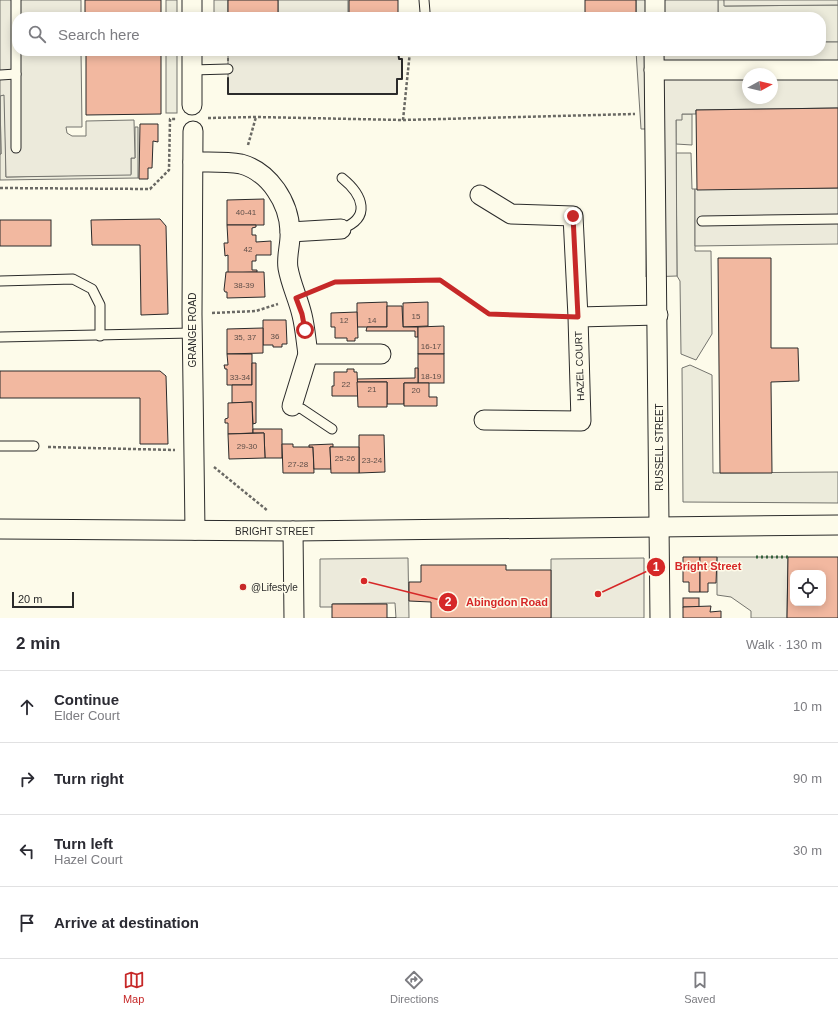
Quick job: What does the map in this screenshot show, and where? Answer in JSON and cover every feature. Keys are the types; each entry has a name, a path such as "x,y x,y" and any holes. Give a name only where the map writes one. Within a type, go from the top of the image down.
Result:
{"street":[{"path":"192,0 192,12"},
{"path":"655,0 655,12"},
{"name":"GRANGE ROAD","path":"192,56 192,450 195,530"},
{"name":"RUSSELL STREET","path":"654,56 658,315 660,618"},
{"path":"654,70 838,70"},
{"path":"193,162 242,164 257,171 270,181 280,196 288,217 290,232 287,261 291,286 302,314 308,354 292,406"},
{"name":"HAZEL COURT","path":"480,195 511,214 573,216 581,421 484,420"},
{"path":"290,232 341,229"},
{"path":"578,317 658,315"},
{"path":"308,354 381,354"},
{"name":"BRIGHT STREET","path":"0,529 293,531 838,525"},
{"path":"293,531 294,618"}],"lane":[{"path":"16,0 16,12"},
{"path":"424,0 425,12"},
{"path":"16,56 16,148"},
{"path":"192,70 228,69"},
{"path":"0,75 16,74"},
{"path":"341,229 354,224 360,214 361,209 355,190 342,178"},
{"path":"702,221 838,219"},
{"path":"0,280 73,280 92,289 100,305 100,336"},
{"path":"0,337 192,333"},
{"path":"292,406 306,411 332,429"},
{"path":"0,446 34,446"}],"path":[{"path":"403,120 409,56"},
{"path":"0,188 150,189 169,170 170,119 256,117 403,120 655,114"},
{"path":"242,164 256,117"},
{"path":"192,314 256,311 296,298 335,282 440,280 489,314 578,317"},
{"path":"34,446 192,450 269,512"}],"shaded area":[{"path":"0,0 81,0 81,12 12,12 12,56 81,56 82,127 66,127 67,133 72,136 86,136 86,121 134,120 135,158 131,158 131,175 6,177 4,95 0,96"},
{"path":"166,0 177,0 177,12 166,12"},
{"path":"214,0 228,0 228,12 214,12"},
{"path":"278,0 348,0 348,12 278,12"},
{"path":"636,0 718,0 718,12 636,12"},
{"path":"718,0 724,0 725,6 838,5 838,42 826,42 826,12 718,12"},
{"path":"724,0 838,0 838,5 724,6"},
{"path":"826,42 838,42 838,108 696,110 696,114 682,114 682,120 676,120 677,276 646,277 647,129 641,129 636,56 826,56"},
{"path":"166,56 177,56 177,113 166,113"},
{"path":"228,56 399,56 399,59 402,59 402,79 397,79 397,94 228,94"},
{"path":"0,95 5,95 6,177 131,174 131,158 135,158 135,127 138,127 138,178 0,180"},
{"path":"0,96 1,154 0,154"},
{"path":"682,114 692,114 692,145 676,144 676,120"},
{"path":"676,153 691,153 692,189 695,189 695,251 711,251 712,334 696,360 681,354 680,281 677,276"},
{"path":"838,188 838,244 695,246 695,189"},
{"path":"690,365 712,375 713,473 838,472 838,503 683,502 682,368"},
{"path":"717,557 788,557 787,618 751,618 751,611 731,597 717,595"},
{"path":"408,558 409,618 396,618 395,603 333,604 332,607 320,607 320,559"},
{"path":"644,558 644,618 551,618 551,559"}],"building":[{"path":"85,0 161,0 161,12 85,12"},
{"path":"228,0 278,0 278,12 228,12"},
{"path":"349,0 398,0 398,12 349,12"},
{"path":"585,0 636,0 636,12 585,12"},
{"path":"86,56 161,56 161,114 86,115"},
{"path":"838,108 838,188 697,190 696,110"},
{"path":"140,124 158,124 158,142 153,141 152,168 148,168 148,179 139,179"},
{"path":"264,199 264,225 227,225 227,200"},
{"path":"160,219 166,226 168,314 141,315 140,245 92,245 91,220"},
{"path":"0,220 51,220 51,246 0,246"},
{"path":"227,225 256,225 256,227 252,228 252,235 256,235 256,242 271,241 271,255 256,255 256,261 252,261 252,270 257,270 257,272 228,273 228,255 225,256 224,243 228,243"},
{"path":"718,258 771,258 771,348 798,348 799,381 771,382 772,473 720,473"},
{"path":"226,272 264,272 265,297 227,298 227,292 224,290"},
{"path":"387,302 387,327 357,327 357,303"},
{"path":"428,302 428,326 403,327 403,303"},
{"path":"387,306 402,306 403,327 418,327 418,337 415,337 415,331 366,331 367,327 387,327"},
{"path":"357,312 358,338 355,338 355,341 347,341 347,338 335,338 335,327 331,327 331,313"},
{"path":"263,320 286,320 287,344 282,344 282,347 263,345"},
{"path":"444,326 444,354 418,354 418,327"},
{"path":"263,328 263,353 227,354 227,329"},
{"path":"227,354 252,354 252,385 227,385 227,369 225,369 224,365 228,365"},
{"path":"418,354 444,354 444,383 418,383"},
{"path":"252,363 256,363 256,423 253,424 252,402 232,403 232,385 252,385"},
{"path":"415,368 418,368 418,383 404,383 404,404 387,404 387,382 357,382 357,379 415,378"},
{"path":"347,369 354,369 354,372 357,372 358,396 332,396 334,372 347,372"},
{"path":"0,371 160,371 166,376 168,444 140,444 140,398 0,398"},
{"path":"357,382 387,382 387,407 358,407"},
{"path":"404,383 429,383 429,397 437,397 437,406 404,406"},
{"path":"252,402 253,433 228,434 228,423 225,423 225,419 228,418 228,403"},
{"path":"253,429 282,429 282,458 265,458 264,433 253,433"},
{"path":"264,433 265,458 229,459 228,434"},
{"path":"359,435 384,435 385,472 359,473"},
{"path":"282,444 293,444 293,447 313,447 314,473 283,473"},
{"path":"333,444 333,447 330,447 331,469 314,469 313,447 309,447 309,445"},
{"path":"330,447 359,447 359,473 331,473"},
{"path":"683,557 700,557 700,592 689,592 689,582 683,582"},
{"path":"700,557 717,557 716,583 708,583 708,592 700,592"},
{"path":"788,557 838,557 838,618 787,618"},
{"path":"421,565 506,565 506,570 551,570 551,618 431,618 431,602 409,601 409,582 421,582"},
{"path":"683,598 699,598 699,607 683,607"},
{"path":"332,604 387,604 387,618 332,618"},
{"path":"711,606 710,612 721,611 721,618 683,618 683,607"}],"hedge":[{"path":"756,557 788,557"}],"fence":[{"path":"228,56 228,61"}],"wall":[{"path":"228,78 228,94 397,94 397,79 402,79 402,59 399,59 399,56"}],"place":[{"name":"Abingdon Road","path":"364,581"},
{"name":"@Lifestyle","path":"243,587"},
{"name":"Bright Street","path":"598,594"}],"route":[{"path":"305,330 302,314 296,298 335,282 440,280 489,314 578,317 573,216"}]}
